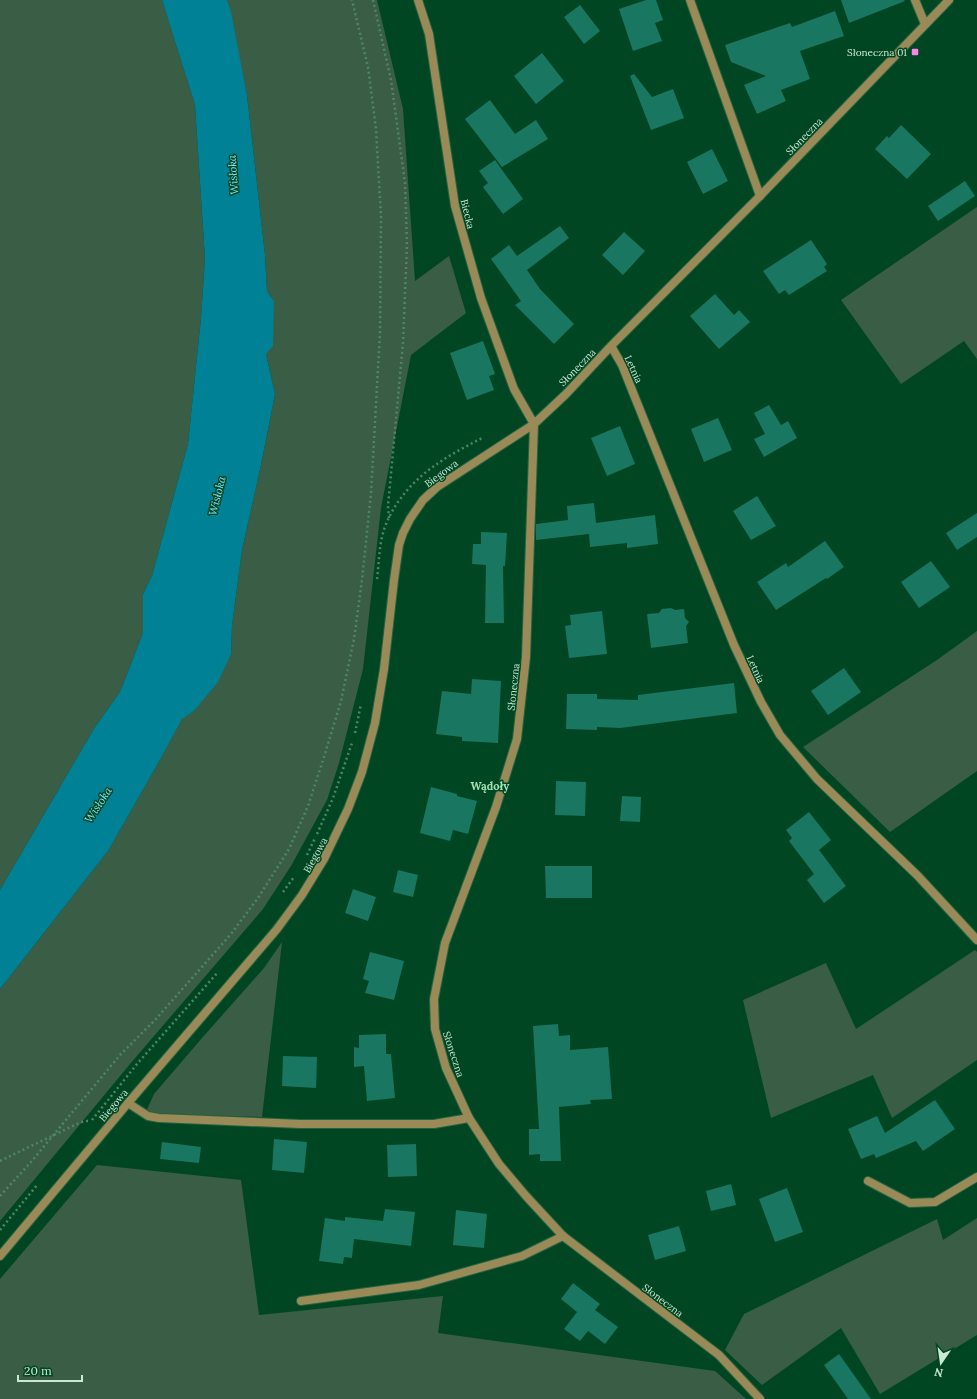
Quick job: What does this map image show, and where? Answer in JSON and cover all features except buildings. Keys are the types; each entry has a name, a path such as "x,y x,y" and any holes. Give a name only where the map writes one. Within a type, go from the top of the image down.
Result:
{"street":[{"name":"Biecka","path":"418,0 428,34 455,206 481,298 514,389 534,424"},
{"path":"690,0 760,196"},
{"path":"915,0 925,24"},
{"name":"Słoneczna","path":"760,1399 719,1355 563,1236 499,1164 469,1118 446,1068 435,1029 434,999 445,943 496,807 518,739 526,657 534,424 566,394 611,346 760,196 949,0"},
{"name":"Letnia","path":"611,346 622,365 734,645 761,702 780,735 817,779 918,876 977,940"},
{"name":"Biegowa","path":"0,1256 128,1103 277,929 302,896 335,839 355,793 375,723 384,669 397,560 403,533 410,519 423,500 437,487 534,424"},
{"path":"128,1103 148,1116 175,1119 308,1124 434,1124 469,1118"},
{"path":"868,1181 910,1203 935,1202 977,1177"},
{"path":"300,1300 419,1285 522,1256 563,1236"}],"path":[{"path":"0,1196 120,1055 155,1020 231,934 258,898 290,849 308,806 341,701 354,638 362,580 371,493 380,333 381,217 376,129 368,67 352,0"},
{"path":"373,0 390,80 398,132 405,183 408,245 403,343 388,506 390,518"},
{"path":"376,586 383,534 390,518 405,494 438,463 486,436"},
{"path":"304,860 333,798 345,767 354,737 362,700"},
{"path":"281,896 296,873"},
{"path":"87,1126 137,1064 218,972"},
{"path":"0,1161 54,1134 85,1121 91,1121"},
{"path":"0,1230 42,1180"}],"green space":[{"path":"0,0 162,0 195,105 205,259 201,318 188,444 152,576 143,594 143,633 120,692 95,727 0,890"},
{"path":"227,0 377,0 403,109 415,281 449,256 466,313 411,355 381,508 363,669 339,763 327,800 291,866 263,909 130,1064 0,1221 0,989 108,851 182,718 194,711 231,654 232,626 242,550 275,394 266,354 274,301 267,291 265,255 247,95"},
{"path":"977,207 977,359 964,341 901,384 841,300"},
{"path":"977,631 977,771 890,832 803,747 937,660"},
{"path":"282,942 262,1117 145,1114 154,1094 264,968"},
{"path":"975,950 977,952 977,1060 892,1118 873,1075 771,1118 743,1000 826,963 856,1029"},
{"path":"97,1165 241,1180 259,1315 443,1296 438,1333 715,1371 746,1399 0,1399 0,1279"},
{"path":"977,1218 977,1335 880,1394 841,1328 762,1385 725,1350 744,1314 937,1219 943,1240"}],"water":[{"name":"Wisłoka","path":"162,0 227,0 231,12 247,95 265,255 267,291 274,301 273,346 266,354 275,394 242,550 232,626 231,654 218,682 194,711 182,719 108,851 0,989 0,890 95,727 120,692 143,633 143,594 152,576 188,444 201,318 205,259 195,105"}],"place":[{"name":"Słoneczna 01","path":"915,52"}],"district":[{"name":"Wądoły","path":"490,786"}]}
